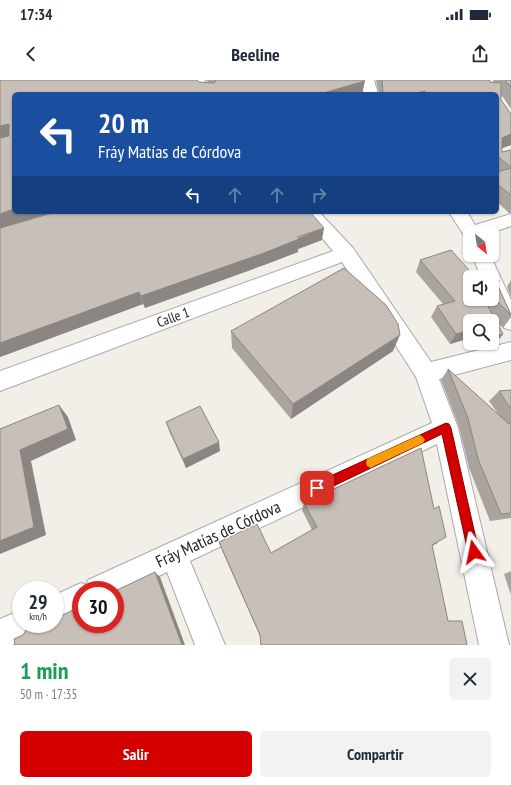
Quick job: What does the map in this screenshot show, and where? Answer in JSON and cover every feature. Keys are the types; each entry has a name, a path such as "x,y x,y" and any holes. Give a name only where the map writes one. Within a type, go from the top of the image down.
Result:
{"street":[{"path":"197,80 206,92"},
{"path":"367,80 370,92"},
{"path":"311,214 346,253 426,374 446,428 494,645"},
{"path":"459,214 467,226"},
{"path":"493,226 511,220"},
{"name":"Calle 1","path":"0,381 346,253"},
{"path":"499,295 511,322"},
{"path":"426,374 511,351"},
{"name":"Fráy Matías de Córdova","path":"118,581 446,428"},
{"path":"174,555 210,645"},
{"path":"0,635 12,630"}],"building":[{"path":"0,80 197,80 199,82 214,83 216,81 215,80 365,81 327,92 12,92 12,210 0,214 0,138 9,136 9,124 0,126"},
{"path":"382,80 489,80 490,82 501,83 501,100 511,114 511,134 502,138 502,152 511,150 511,167 499,158 499,92 383,92"},
{"path":"506,80 511,80 511,88 509,84 506,83"},
{"path":"511,168 511,195 499,186 499,171"},
{"path":"49,214 312,214 324,228 297,237 299,239 264,253 141,296 139,292 0,343 0,228"},
{"path":"451,250 469,270 463,270 463,306 488,306 492,314 463,314 463,332 456,334 437,306 455,301 420,260"},
{"path":"344,268 386,305 398,324 400,335 293,404 231,331"},
{"path":"499,288 511,315 499,303"},
{"path":"499,327 503,334 499,335"},
{"path":"448,369 509,424 511,422 511,513 501,514 478,459 468,418"},
{"path":"511,390 511,409 499,391"},
{"path":"59,405 68,429 20,450 34,527 0,541 0,429"},
{"path":"200,406 219,442 183,459 166,422"},
{"path":"421,448 434,509 439,506 446,537 432,545 448,621 462,621 467,645 261,645 260,635 219,542 257,524 271,553 317,527 304,503"},
{"path":"155,572 182,645 15,645 14,639 24,633 64,633 64,614 72,610 72,633 124,633 124,587"}],"slow traffic":[{"path":"371,463 420,440"}],"route":[{"path":"317,488 446,428 474,552"}]}
